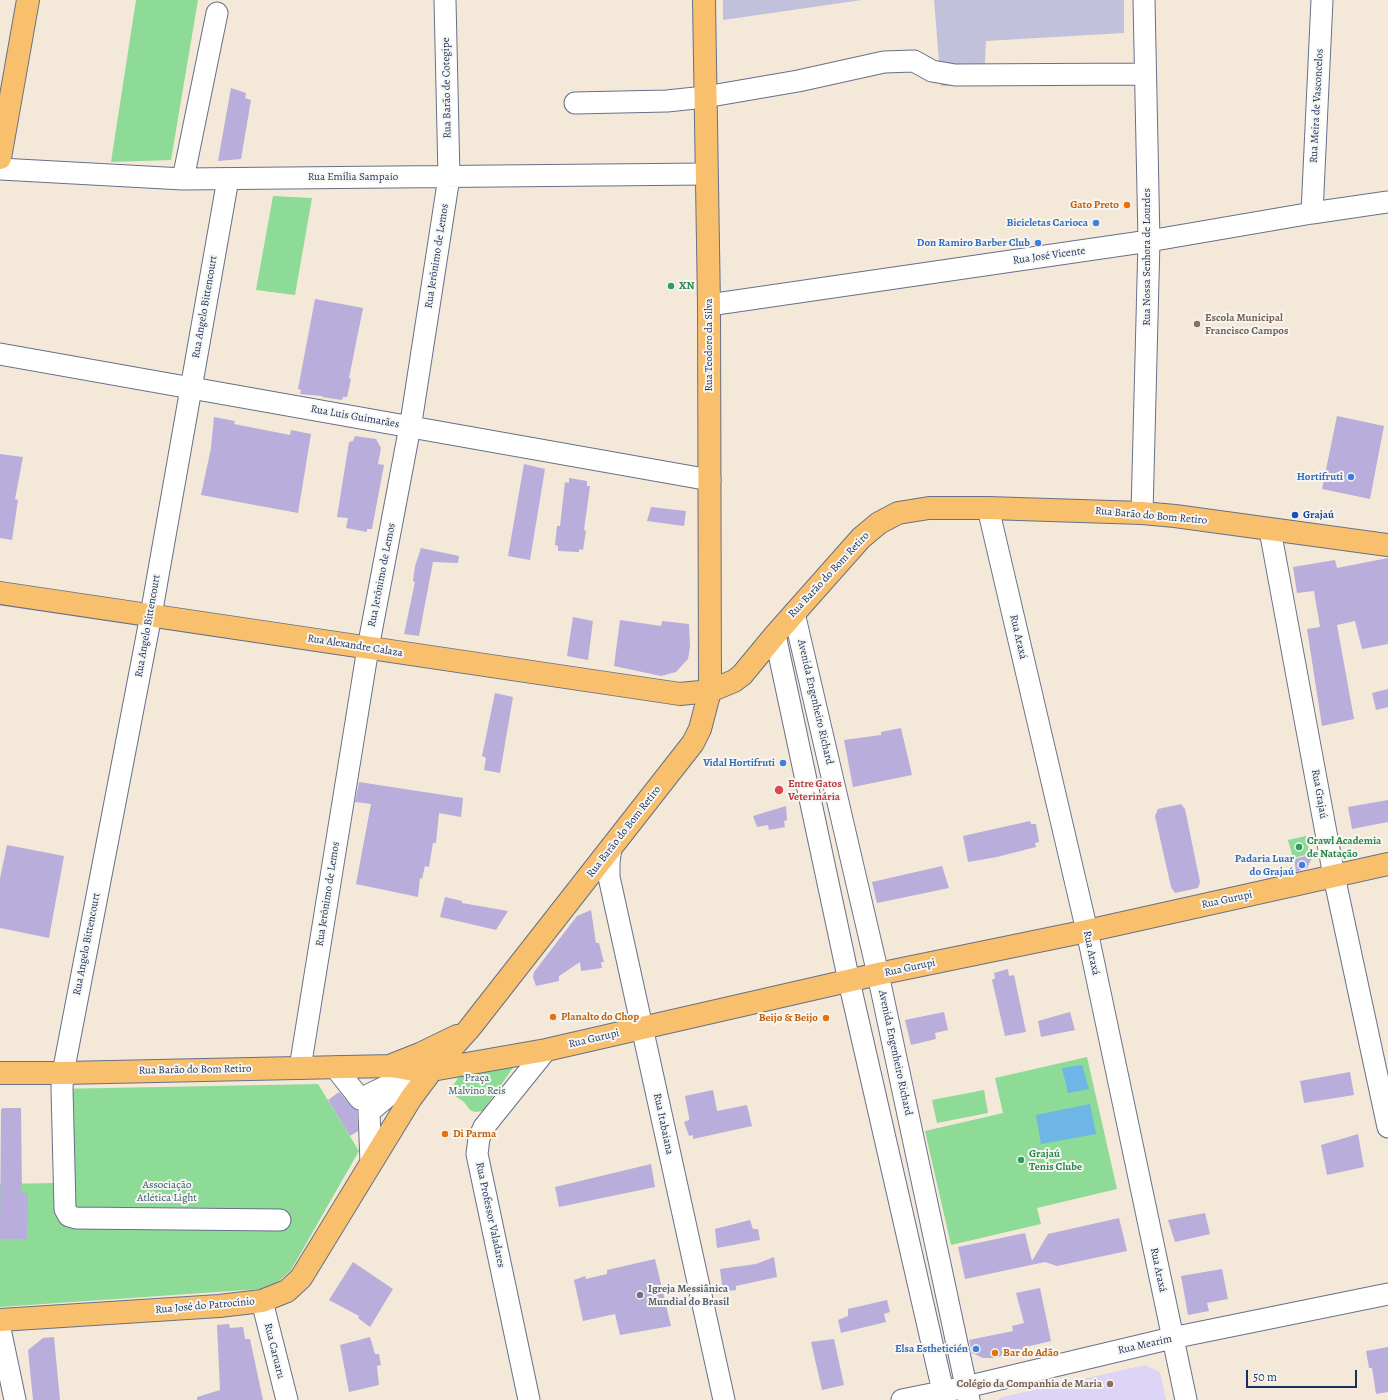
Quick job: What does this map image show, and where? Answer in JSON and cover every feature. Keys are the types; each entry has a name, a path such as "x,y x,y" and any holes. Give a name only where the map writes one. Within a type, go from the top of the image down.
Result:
{"main road":[{"path":"0,158 5,96 28,0"},
{"name":"Rua Teodoro da Silva","path":"704,0 709,305 710,691"},
{"name":"Rua Barão do Bom Retiro","path":"0,1073 335,1067 398,1067 432,1070 469,1029 693,743 700,729 710,691 734,681 742,675 794,613 861,538 879,523 898,513 929,508 988,508 1142,513 1176,516 1388,545"},
{"name":"Rua Alexandre Calaza","path":"0,593 667,693 680,694 710,691"},
{"name":"Rua Gurupi","path":"432,1070 546,1050 878,974 1087,931 1388,864"},
{"name":"Rua Barão do Bom Retiro","path":"398,1067 469,1029"},
{"name":"Rua José do Patrocínio","path":"0,1320 219,1306 262,1301 287,1291 301,1278 418,1088 432,1070"}],"street":[{"name":"Rua Barão de Cotegipe","path":"445,0 449,177"},
{"name":"Rua Nossa Senhora de Lourdes","path":"1142,513 1149,241 1144,0"},
{"name":"Rua Meira de Vasconcelos","path":"1312,213 1322,0"},
{"path":"183,179 217,13"},
{"path":"574,104 667,101 705,97 798,81 884,62 914,61 932,71 955,75 1145,74"},
{"name":"Rua Emília Sampaio","path":"0,169 183,179 706,174"},
{"name":"Rua Jerônimo de Lemos","path":"300,1068 368,648 410,427 449,177"},
{"name":"Rua Angelo Bittencourt","path":"228,178 150,615 63,1073 62,1088 65,1208 69,1216 76,1218 280,1220"},
{"name":"Rua José Vicente","path":"709,305 1149,241 1312,213 1388,202"},
{"name":"Rua Luis Guimarães","path":"0,354 710,480"},
{"name":"Rua Araxá","path":"988,508 1087,931 1186,1400"},
{"name":"Rua Grajaú","path":"1270,530 1334,876 1388,1127"},
{"name":"Avenida Engenheiro Richard","path":"794,613 878,974 967,1393"},
{"path":"775,635 849,981 944,1396"},
{"name":"Rua Itabaiana","path":"611,848 609,877 724,1400"},
{"name":"Rua Professor Valadares","path":"529,1400 477,1154 484,1127 546,1050"},
{"path":"335,1067 360,1099 394,1082 398,1067"},
{"path":"371,1163 369,1112 400,1086 418,1088"},
{"name":"Rua Mearim","path":"902,1400 967,1393 1172,1338 1388,1294"},
{"name":"Rua Caruaru","path":"262,1301 286,1400"},
{"path":"0,1329 15,1400"}],"shaded area":[{"path":"723,0 862,0 723,20"},
{"path":"934,0 1124,0 1124,33 986,41 984,86 941,86"},
{"name":"Colégio da Companhia de Maria","path":"1145,1365 1160,1372 1166,1400 998,1400 1002,1397"}],"green space":[{"path":"136,0 198,0 171,160 111,162"},
{"path":"273,196 312,198 295,295 256,290"},
{"name":"Crawl Academia de Natação","path":"1306,836 1310,854 1293,858 1288,840"},
{"name":"Grajaú Tenis Clube","path":"1087,1057 1117,1189 1037,1208 1041,1224 951,1245 925,1131 1003,1113 995,1078"},
{"name":"Praça Malvino Reis","path":"519,1059 483,1111 475,1112 470,1110 464,1102 452,1094 453,1086 465,1066"},
{"name":"Associação Atlética Light","path":"318,1084 359,1151 291,1270 277,1283 261,1289 0,1307 0,1184 55,1183 54,1089"},
{"path":"984,1090 988,1113 937,1123 932,1100"}],"water":[{"path":"1082,1065 1089,1089 1068,1093 1062,1068"},
{"path":"1090,1104 1096,1134 1041,1144 1036,1115"}],"building":[{"path":"231,88 246,93 245,98 251,100 241,159 218,161"},
{"path":"315,299 363,308 349,378 351,379 347,397 343,397 342,400 300,394 301,390 298,389"},
{"path":"1337,416 1384,426 1370,499 1322,489"},
{"path":"214,417 235,421 234,424 290,435 291,430 311,434 298,513 201,495 211,448"},
{"path":"355,436 376,439 381,448 378,464 384,465 372,529 367,529 367,532 346,528 348,518 337,517 349,442 353,441"},
{"path":"0,454 23,457 15,499 18,500 12,540 0,538"},
{"path":"524,464 545,469 530,560 508,556"},
{"path":"569,478 587,481 587,486 590,486 583,550 579,549 579,552 558,551 558,546 555,545 557,526 560,526 565,482 569,483"},
{"path":"651,507 686,511 684,526 647,521"},
{"path":"421,548 459,556 458,563 433,562 419,636 404,634 415,582 413,581 415,566"},
{"path":"1388,558 1388,644 1362,649 1355,621 1337,625 1354,719 1322,726 1307,629 1320,627 1314,591 1297,593 1293,567 1335,560 1337,568"},
{"path":"573,617 593,621 588,660 567,656"},
{"path":"620,620 661,626 662,621 689,624 690,647 688,659 676,672 661,676 614,666"},
{"path":"1388,689 1388,707 1376,710 1372,693"},
{"path":"495,693 513,697 500,773 484,770 486,758 482,756"},
{"path":"901,728 912,775 853,787 844,740 881,735 881,732"},
{"path":"359,782 463,798 461,817 439,813 436,843 433,843 429,867 425,866 422,879 420,878 418,897 356,884 371,804 355,802"},
{"path":"1388,800 1388,822 1352,829 1348,807"},
{"path":"1181,804 1185,809 1200,882 1198,888 1175,893 1171,887 1155,816 1158,809"},
{"path":"786,806 787,820 784,821 785,827 769,830 768,825 757,827 753,816"},
{"path":"1030,821 1031,824 1036,824 1039,842 1035,843 1036,847 997,857 968,862 963,836"},
{"path":"7,845 64,856 49,938 0,928 0,878"},
{"name":"Padaria Luar do Grajaú","path":"1314,854 1307,868 1296,872 1294,859"},
{"path":"942,866 949,888 877,903 872,882"},
{"path":"445,897 462,901 462,903 508,911 496,930 440,917"},
{"path":"591,910 596,943 599,943 604,962 601,962 602,968 581,971 580,962 559,976 559,981 536,986 533,977 534,972 577,916"},
{"path":"1008,969 1009,976 1014,975 1026,1032 1005,1036 992,980 995,978 994,973"},
{"path":"944,1012 948,1030 935,1033 936,1039 911,1045 905,1020"},
{"path":"1070,1012 1075,1030 1041,1037 1038,1021"},
{"path":"1350,1072 1354,1095 1304,1103 1300,1081"},
{"path":"713,1090 717,1111 747,1105 752,1126 693,1139 693,1135 689,1136 684,1122 689,1120 685,1096"},
{"path":"339,1092 351,1106 357,1110 358,1131 350,1136 328,1100"},
{"path":"21,1108 22,1193 28,1193 27,1239 0,1239 1,1109"},
{"path":"1358,1134 1364,1167 1327,1175 1321,1145"},
{"path":"651,1164 655,1187 559,1207 555,1187"},
{"path":"1205,1213 1210,1234 1175,1242 1168,1220"},
{"path":"1119,1218 1127,1251 1057,1266 1045,1262 965,1279 958,1247 1025,1233 1032,1261 1048,1234"},
{"path":"750,1220 753,1229 758,1229 760,1240 717,1248 715,1229"},
{"path":"774,1257 777,1277 736,1286 736,1290 723,1292 720,1269 756,1264"},
{"path":"655,1259 671,1326 620,1335 615,1314 583,1321 574,1280 585,1276 586,1279 607,1274 607,1270"},
{"path":"353,1262 393,1289 370,1327 358,1318 359,1316 329,1300"},
{"path":"1222,1269 1228,1299 1207,1303 1209,1311 1188,1315 1181,1276"},
{"path":"1040,1288 1051,1341 1026,1347 1026,1350 993,1358 983,1358 972,1353 969,1340 1013,1331 1012,1326 1024,1323 1016,1293"},
{"path":"887,1300 890,1312 884,1314 886,1322 841,1333 838,1320 848,1316 848,1309"},
{"path":"229,1324 230,1328 243,1327 245,1339 250,1339 263,1400 197,1400 197,1397 220,1390 217,1325"},
{"path":"54,1337 60,1400 33,1400 28,1350 43,1338"},
{"path":"370,1337 375,1354 379,1354 381,1365 377,1366 379,1385 349,1392 340,1345"},
{"path":"834,1339 844,1385 822,1390 811,1342"},
{"path":"1388,1347 1388,1392 1376,1394 1372,1368 1369,1368 1366,1351"}],"place":[{"name":"Gato Preto","path":"1127,205"},
{"name":"Bicicletas Carioca","path":"1096,223"},
{"name":"Don Ramiro Barber Club","path":"1038,243"},
{"name":"XN","path":"671,286"},
{"name":"Escola Municipal Francisco Campos","path":"1197,324"},
{"name":"Hortifruti","path":"1351,477"},
{"name":"Grajaú","path":"1295,515"},
{"name":"Vidal Hortifruti","path":"783,763"},
{"name":"Entre Gatos Veterinária","path":"779,790"},
{"name":"Crawl Academia de Natação","path":"1299,847"},
{"name":"Padaria Luar do Grajaú","path":"1302,865"},
{"name":"Planalto do Chop","path":"553,1017"},
{"name":"Beijo & Beijo","path":"826,1018"},
{"name":"Di Parma","path":"445,1134"},
{"name":"Grajaú Tenis Clube","path":"1021,1160"},
{"name":"Igreja Messiânica Mundial do Brasil","path":"640,1295"},
{"name":"Elsa Estheticién","path":"976,1349"},
{"name":"Bar do Adão","path":"995,1353"},
{"name":"Colégio da Companhia de Maria","path":"1110,1384"}]}
